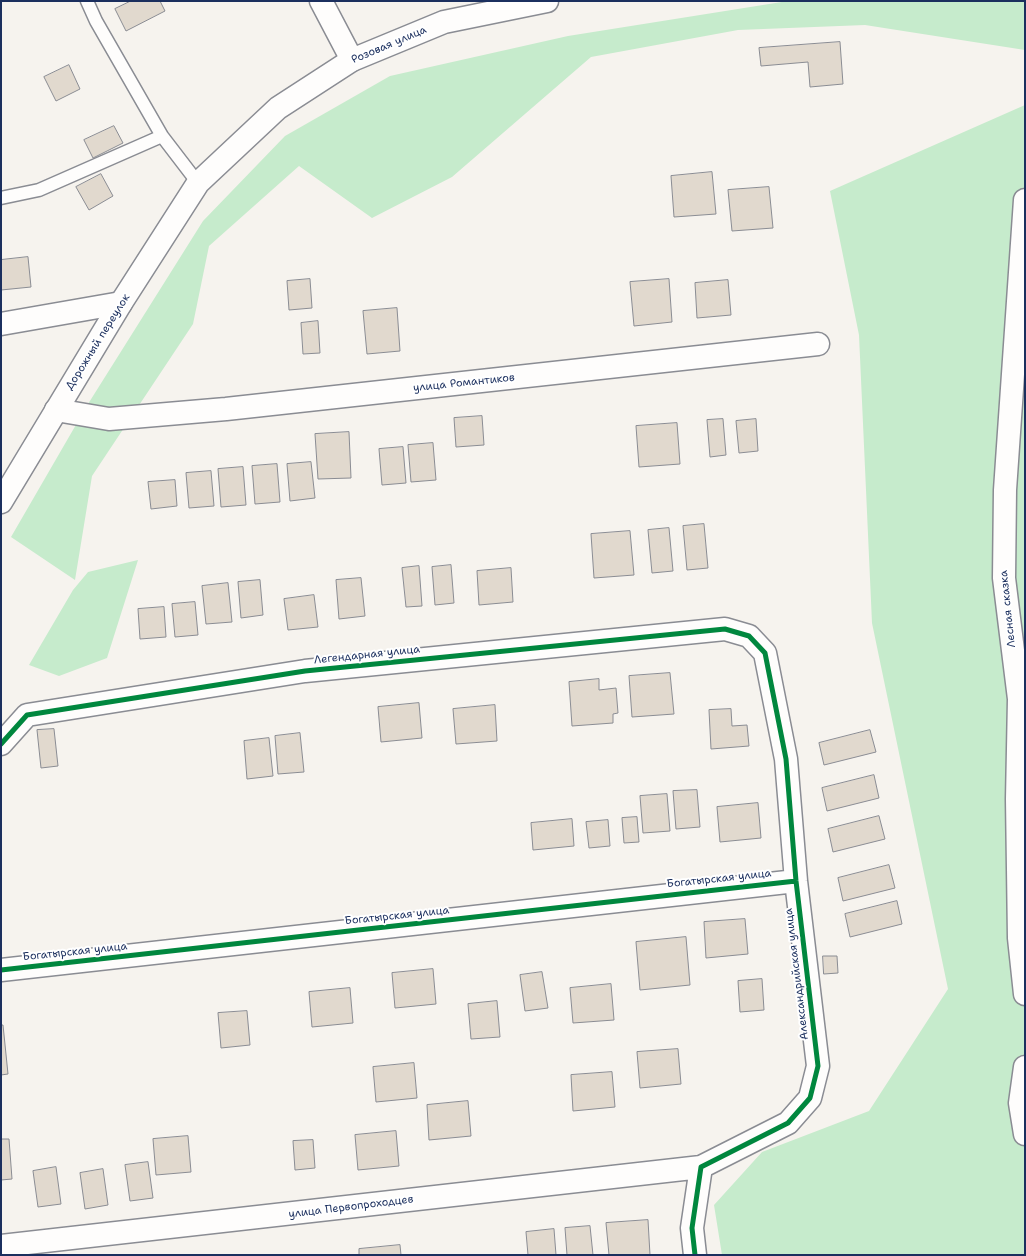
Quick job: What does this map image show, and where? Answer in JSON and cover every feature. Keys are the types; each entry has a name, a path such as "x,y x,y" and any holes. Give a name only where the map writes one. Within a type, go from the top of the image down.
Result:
{"street":[{"path":"321,1 352,60"},
{"name":"Розовая улица","path":"198,182 278,108 352,60 444,22 547,1"},
{"name":"Дорожный переулок","path":"1,502 121,303 198,182"},
{"name":"Лесная сказка","path":"1025,200 1005,490 1004,578 1019,699 1019,938 1025,994"},
{"path":"1,324 121,303"},
{"name":"улица Романтиков","path":"56,410 110,418 234,408 818,344"},
{"name":"Легендарная улица","path":"1,744 27,715 305,671 725,629 749,636"},
{"name":"Александрийская улица","path":"700,1167 788,1123 810,1098 818,1066 796,881 786,759 765,653 749,636"},
{"name":"Богатырская улица","path":"1,970 796,881"},
{"path":"1025,1067 1020,1103 1025,1134"},
{"path":"694,1255 692,1228 700,1167"},
{"name":"улица Первопроходцев","path":"1,1246 700,1167"}],"lane":[{"path":"87,1 96,21 162,136 198,182"},
{"path":"1,198 39,190 162,136"}],"green space":[{"path":"788,1 1025,1 1025,50 865,25 738,30 591,57 452,177 372,218 299,166 209,246 193,324 92,476 75,580 11,537 88,404 203,221 285,136 390,76 568,36"},
{"path":"1025,105 1025,1255 722,1255 714,1205 762,1152 869,1111 948,989 872,623 859,335 830,191"},
{"path":"138,560 107,658 59,676 29,665 73,590 88,572"}],"building":[{"path":"131,1 160,1 165,11 126,31 115,9"},
{"path":"840,42 843,84 810,87 808,62 761,66 759,48"},
{"path":"69,65 80,89 56,101 44,77"},
{"path":"114,126 123,143 93,158 84,140"},
{"path":"712,172 716,214 674,217 671,176"},
{"path":"101,174 113,196 89,210 76,187"},
{"path":"769,187 773,228 732,231 728,190"},
{"path":"28,257 31,287 1,290 1,260"},
{"path":"310,279 312,308 289,310 287,281"},
{"path":"669,279 672,322 634,326 630,282"},
{"path":"728,280 731,315 697,318 695,283"},
{"path":"397,308 400,351 367,354 363,311"},
{"path":"318,321 320,353 303,354 301,323"},
{"path":"482,416 484,445 456,447 454,418"},
{"path":"723,419 726,455 710,457 707,420"},
{"path":"756,419 758,451 739,453 736,421"},
{"path":"677,423 680,464 639,467 636,426"},
{"path":"349,432 351,478 318,479 315,434"},
{"path":"433,443 436,480 411,482 408,445"},
{"path":"403,447 406,483 382,485 379,449"},
{"path":"311,462 315,498 290,501 287,464"},
{"path":"277,464 280,502 255,504 252,466"},
{"path":"243,467 246,505 221,507 218,469"},
{"path":"211,471 214,506 189,508 186,473"},
{"path":"175,480 177,506 151,509 148,482"},
{"path":"704,524 708,568 687,570 683,526"},
{"path":"669,528 673,571 652,573 648,530"},
{"path":"630,531 634,575 594,578 591,534"},
{"path":"451,565 454,603 435,605 432,567"},
{"path":"419,566 422,606 406,607 402,568"},
{"path":"511,568 513,602 479,605 477,571"},
{"path":"361,578 365,616 339,619 336,580"},
{"path":"260,580 263,615 241,618 238,582"},
{"path":"228,583 232,622 206,624 202,586"},
{"path":"314,595 318,627 288,630 284,599"},
{"path":"195,602 198,635 175,637 172,604"},
{"path":"164,607 166,637 140,639 138,609"},
{"path":"670,673 674,714 632,717 629,676"},
{"path":"599,679 599,690 616,688 618,713 613,714 613,723 572,726 569,682"},
{"path":"419,703 422,738 381,742 378,707"},
{"path":"495,705 497,741 456,744 453,709"},
{"path":"731,709 732,726 747,725 749,746 711,749 709,710"},
{"path":"54,729 58,766 41,768 37,730"},
{"path":"870,730 876,752 824,765 819,743"},
{"path":"300,733 304,772 278,774 275,736"},
{"path":"269,738 273,776 247,779 244,741"},
{"path":"874,775 879,798 827,811 822,788"},
{"path":"697,790 700,827 676,829 673,791"},
{"path":"667,794 670,831 643,833 640,796"},
{"path":"758,803 761,838 720,842 717,807"},
{"path":"879,816 885,839 833,852 828,829"},
{"path":"637,817 639,842 624,843 622,818"},
{"path":"572,819 574,846 533,850 531,823"},
{"path":"608,820 610,846 589,848 586,822"},
{"path":"889,865 895,888 843,901 838,878"},
{"path":"897,901 902,924 850,937 845,914"},
{"path":"745,919 748,954 706,958 704,922"},
{"path":"686,937 690,985 640,990 636,942"},
{"path":"823,956 837,956 838,973 824,974"},
{"path":"433,969 436,1004 395,1008 392,973"},
{"path":"542,972 548,1008 525,1011 520,975"},
{"path":"762,979 764,1010 740,1012 738,981"},
{"path":"611,984 614,1020 573,1023 570,988"},
{"path":"350,988 353,1023 312,1027 309,992"},
{"path":"497,1001 500,1037 471,1039 468,1004"},
{"path":"247,1011 250,1045 221,1048 218,1013"},
{"path":"1,1025 3,1025 8,1074 1,1075"},
{"path":"678,1049 681,1084 640,1088 637,1052"},
{"path":"414,1063 417,1098 376,1102 373,1067"},
{"path":"612,1072 615,1107 573,1111 571,1075"},
{"path":"468,1101 471,1136 429,1140 427,1105"},
{"path":"396,1131 399,1166 358,1170 355,1135"},
{"path":"188,1136 191,1172 156,1175 153,1139"},
{"path":"1,1139 9,1139 12,1179 1,1180"},
{"path":"313,1140 315,1168 295,1170 293,1141"},
{"path":"148,1162 153,1198 130,1201 125,1165"},
{"path":"56,1167 61,1204 38,1207 33,1171"},
{"path":"103,1169 108,1205 85,1209 80,1173"},
{"path":"648,1220 650,1255 609,1255 606,1223"},
{"path":"590,1226 593,1255 567,1255 565,1228"},
{"path":"554,1229 556,1255 528,1255 526,1232"},
{"path":"400,1245 401,1255 359,1255 359,1249"}],"cycle path":[{"path":"1,744 27,715 305,671 725,629 749,636 765,653 786,759 796,881 818,1066 810,1098 788,1123 701,1167 692,1228 695,1255"},
{"path":"1,970 796,881"}]}
